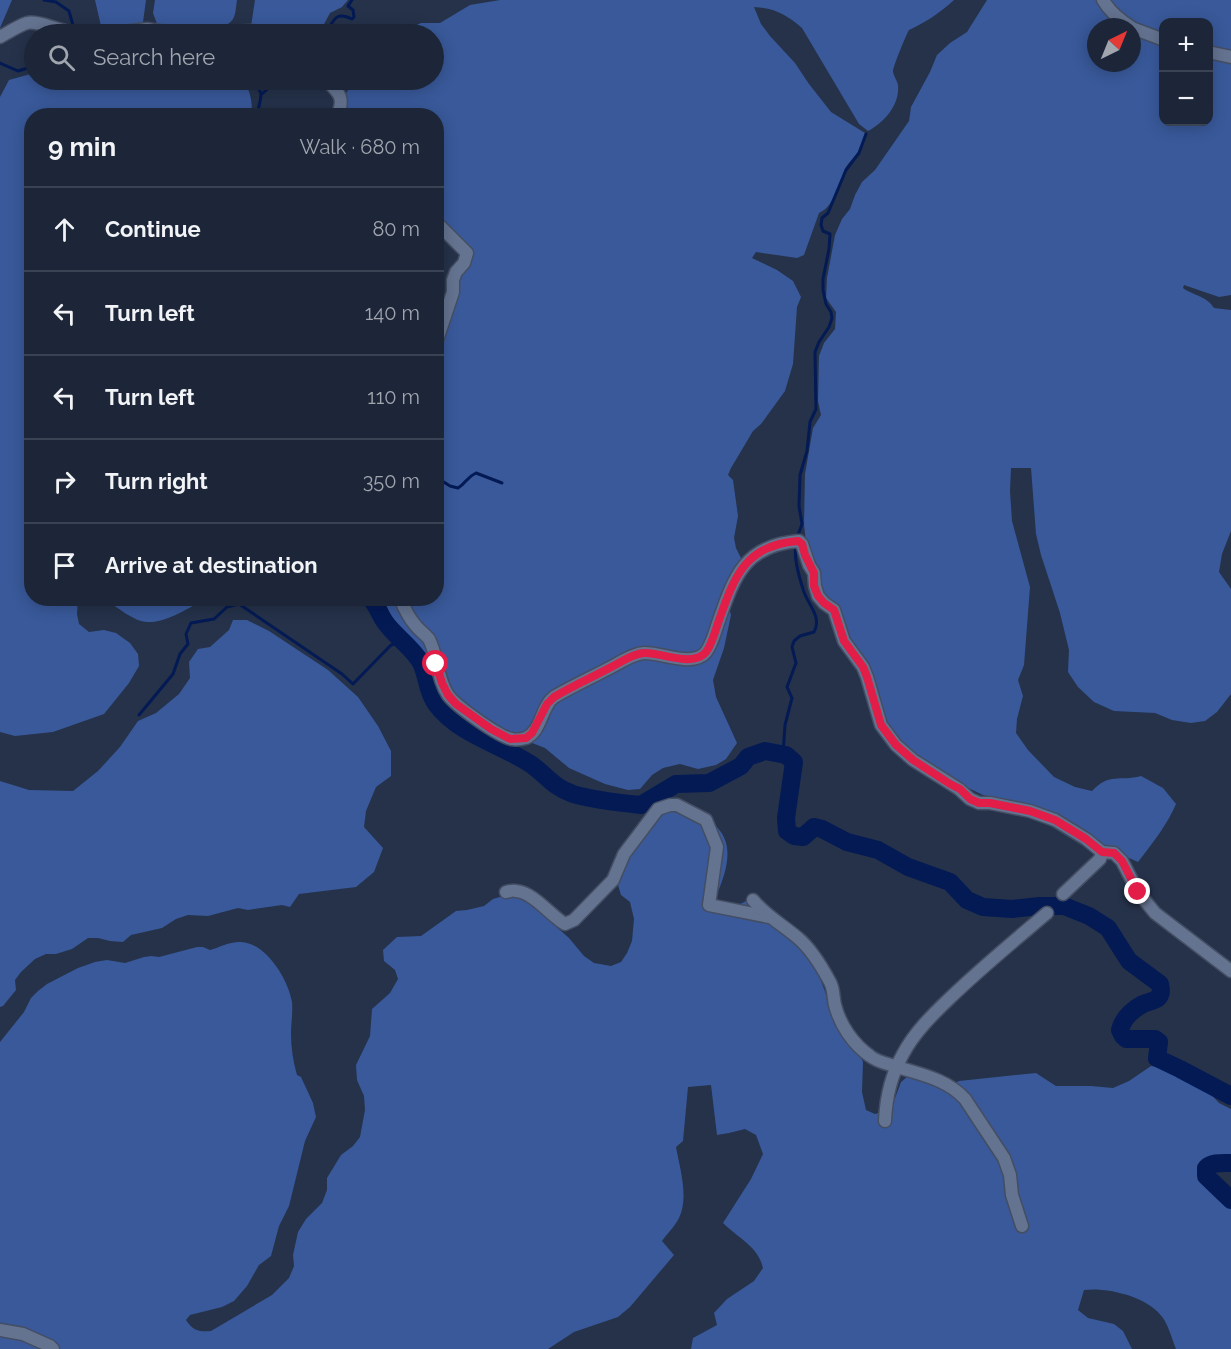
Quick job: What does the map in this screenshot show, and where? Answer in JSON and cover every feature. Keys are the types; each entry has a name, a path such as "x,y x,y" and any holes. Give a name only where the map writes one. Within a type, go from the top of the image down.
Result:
{"street":[{"path":"1103,0 1118,18"},
{"path":"25,24 29,22 42,24"},
{"path":"0,37 24,25"},
{"path":"1141,32 1159,38"},
{"path":"1213,53 1231,57"},
{"path":"337,90 342,101 340,108"},
{"path":"444,230 467,253 464,263 456,272 453,280 453,292 444,319"},
{"path":"403,606 415,625 427,636 448,695 491,729 510,739 526,738 532,733 547,704 554,697 634,654 647,653 680,659 700,657 706,652 714,637 733,582 752,557 763,550 798,541 802,544 814,573 814,586 818,596 834,610 844,641 863,667 881,725 896,745 913,760 960,789 970,799 979,803 1030,811 1055,820 1102,852 1114,853 1122,861 1138,892 1155,914 1231,971"},
{"path":"507,892 525,893 565,924 574,920 613,880 624,854 658,809 677,805 706,820 717,846 709,905 770,918"},
{"path":"1063,894 1100,859 1102,852"},
{"path":"753,900 770,918 799,938 814,956 831,984 842,1026 860,1047 871,1057 943,1082 951,1086 964,1099 1004,1158 1022,1226"},
{"path":"885,1120 886,1104 897,1067 909,1045 929,1018 996,955 1047,913"},
{"path":"0,1330 23,1334 53,1349"}],"shaded area":[{"path":"0,0 12,0 0,28"},
{"path":"95,0 146,0 142,24 101,24"},
{"path":"155,0 237,0 234,17 228,24 157,24 153,13"},
{"path":"255,0 348,0 342,7 330,13 324,24 251,24"},
{"path":"500,0 954,0 933,17 909,30 893,71 898,85 897,99 885,118 868,131 859,124 802,28 780,13 754,7 761,24 795,63 831,112 865,133 858,152 846,167 833,199 819,213 804,255 797,258 756,252 752,258 793,281 801,297 797,307 793,364 785,391 761,424 753,431 728,475 733,480 738,516 734,538 743,562 725,593 731,615 724,648 713,680 716,697 737,743 726,759 716,765 698,769 680,764 663,768 652,775 640,789 628,790 605,784 569,768 545,748 509,734 448,700 419,647 391,618 387,606 444,606 444,336 459,277 469,257 444,227 444,108 341,108 348,90 444,90 444,24 419,24 440,23 470,5"},
{"path":"987,0 1231,0 1231,295 1219,297 1184,285 1183,288 1204,299 1214,308 1231,310 1231,531 1222,554 1219,572 1231,589 1231,694 1217,712 1205,721 1191,723 1172,720 1155,713 1114,711 1094,702 1078,687 1068,672 1069,650 1036,534 1031,468 1011,468 1012,521 1030,587 1024,665 1018,680 1023,696 1016,733 1028,750 1054,777 1075,787 1092,791 1110,779 1141,776 1163,788 1176,804 1164,827 1138,862 1100,845 1046,812 983,795 916,758 886,725 823,594 806,543 805,474 813,428 821,415 818,401 819,356 824,343 835,329 836,312 826,298 827,278 835,235 862,182 875,170 909,121 911,107 937,55 967,32"},
{"path":"24,76 24,90 248,90 252,108 24,108 24,606 78,606 79,624 89,632 104,630 116,633 130,643 138,654 139,666 129,683 104,714 53,732 15,736 0,732 0,97 9,80"},
{"path":"116,606 192,606 169,618 154,622 131,617"},
{"path":"233,620 247,620 269,631 328,670 358,697 378,726 391,751 391,776 376,787 366,811 364,827 383,848 374,872 356,887 299,894 290,907 282,905 248,910 238,908 208,916 188,915 162,928 131,935 123,942 88,938 72,949 56,954 46,954 35,959 15,980 16,990 0,1007 0,781 29,790 73,791 98,771 120,747 138,721 156,713 179,694 190,678 189,662 198,649 210,647 229,630"},
{"path":"671,808 699,814 711,822 725,839 726,868 716,897 720,903 733,908 746,901 798,943 818,973 829,1002 863,1062 862,1092 866,1110 875,1114 891,1109 901,1082 907,1077 944,1089 959,1081 1036,1073 1056,1086 1113,1088 1129,1081 1151,1066 1172,1070 1202,1085 1219,1103 1231,1109 1231,1159 1217,1159 1203,1163 1201,1172 1204,1180 1231,1204 1231,1349 1176,1349 1163,1318 1148,1304 1127,1295 1094,1289 1084,1290 1078,1310 1088,1318 1114,1324 1123,1331 1132,1349 691,1349 693,1338 717,1325 714,1313 727,1299 754,1281 763,1268 752,1248 723,1223 751,1179 763,1154 756,1135 745,1129 717,1135 711,1085 688,1087 683,1141 676,1147 684,1192 682,1210 662,1241 674,1255 630,1307 618,1317 574,1332 548,1349 0,1349 0,1042 38,991 78,968 95,962 107,960 125,963 197,947 210,950 237,942 250,944 259,949 267,955 281,973 292,1002 291,1039 294,1065 313,1103 316,1117 305,1141 289,1206 279,1226 271,1256 259,1265 247,1286 234,1301 222,1307 190,1315 186,1320 197,1330 211,1331 272,1295 289,1278 294,1266 293,1255 298,1232 306,1219 322,1203 327,1190 327,1178 341,1155 360,1137 365,1110 364,1096 357,1080 356,1065 370,1036 372,1009 390,993 398,979 395,970 384,961 383,950 397,937 421,936 456,911 484,906 493,899 510,894 520,895 545,915 584,956 594,963 611,966 621,962 632,941 634,919 630,902 621,895 618,885 627,862 655,818"}],"waterway":[{"path":"44,0 56,2 69,11 73,24"},
{"path":"332,24 341,16 352,19 354,17 353,10 348,6 352,0"},
{"path":"0,63 18,71 24,69"},
{"path":"259,90 261,99 259,108"},
{"path":"262,94 266,90"},
{"path":"797,538 802,524 799,506 800,475 807,451 810,422 816,409 815,352 832,318 823,290 830,234 823,231 822,218 828,213 846,170 859,153 866,134"},
{"path":"444,482 458,488 476,473 502,483"},
{"path":"783,754 785,725 792,698 787,687 796,663 792,647 794,641 800,636 814,632 817,621 799,575 795,555 796,544"},
{"path":"139,715 173,674 180,654 188,644 186,634 191,623 214,619 231,606"},
{"path":"242,606 342,674 353,684 391,645 405,642"},
{"path":"376,606 386,624 420,661 433,699 445,715 468,731 532,765 555,785 566,791 598,800 641,805 676,784 709,783 741,766 748,757 765,751 786,755 794,762 786,818 787,831 794,836 803,837 814,827 847,842 878,850 908,867 950,882 967,900 983,907 1012,909 1064,906 1089,916 1108,928 1129,961 1160,984 1161,993 1158,998 1139,1006 1126,1018 1120,1030 1123,1036 1126,1039 1155,1039 1159,1042 1157,1058 1231,1096"},
{"path":"1231,1163 1214,1164 1206,1168 1206,1176 1231,1200"}],"route":[{"path":"436,664 442,683 456,704 491,729 510,739 526,738 538,725 547,704 554,697 634,654 647,653 680,659 700,657 706,652 714,637 733,582 741,570 752,557 763,550 798,541 802,544 814,573 814,586 818,596 834,610 844,641 863,667 881,725 896,745 913,760 960,789 970,799 979,803 1030,811 1055,820 1102,852 1114,853 1122,861 1138,892"}]}
